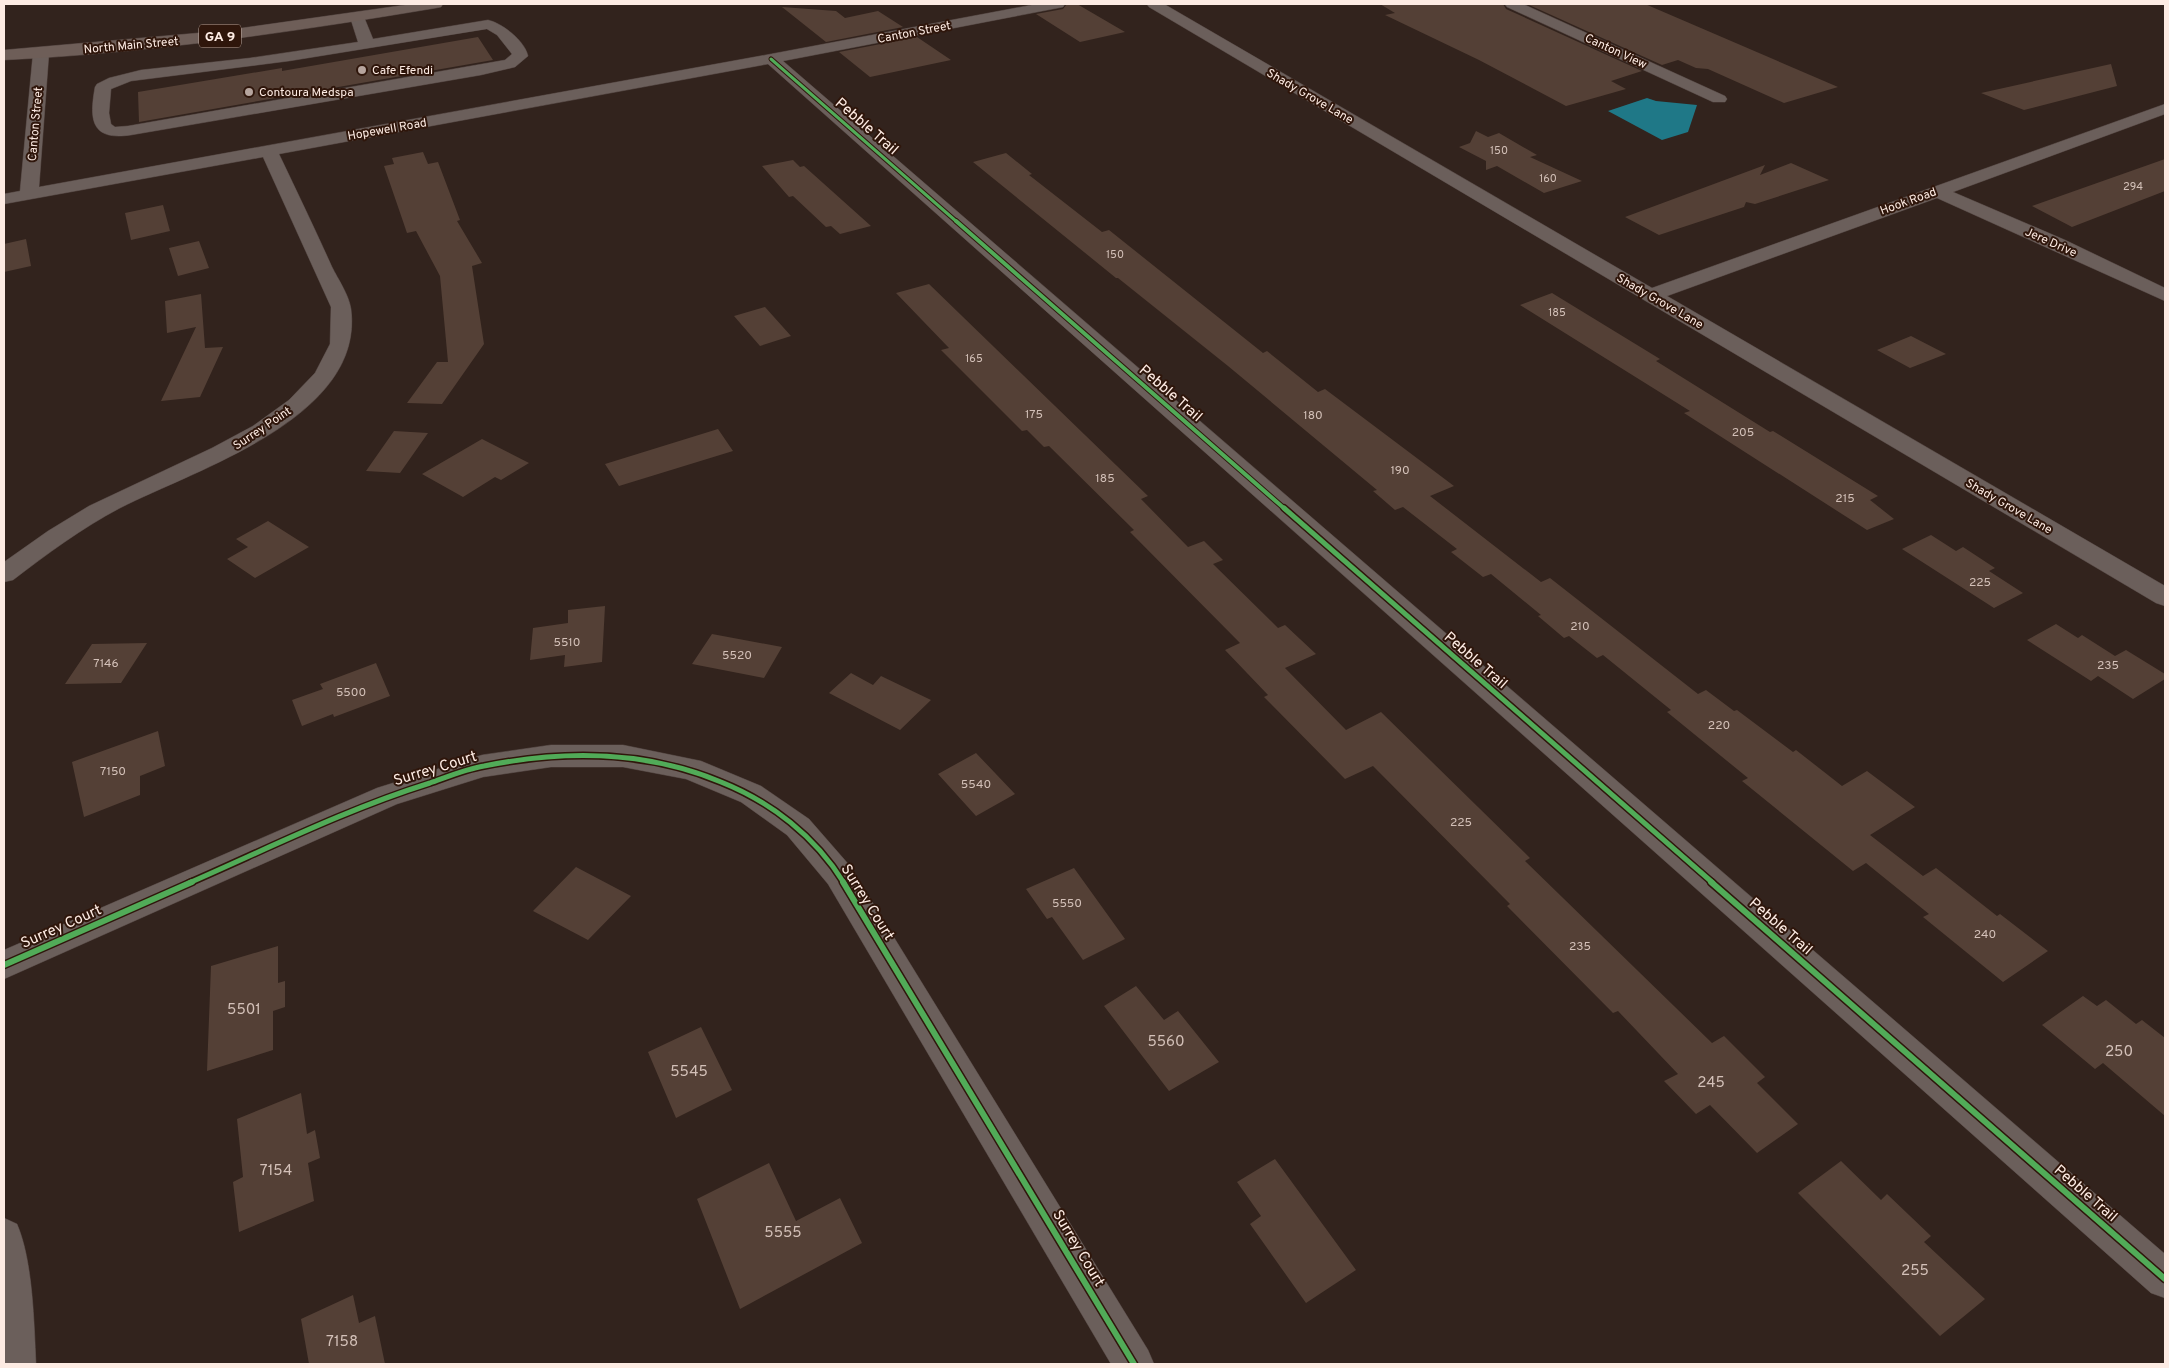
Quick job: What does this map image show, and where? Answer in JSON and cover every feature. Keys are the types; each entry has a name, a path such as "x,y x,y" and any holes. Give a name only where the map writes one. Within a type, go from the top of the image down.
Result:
{"main road":[{"name":"North Main Street","path":"4,56 187,40 357,17 436,4"}],"street":[{"name":"Canton Street","path":"771,59 1058,4"},
{"name":"Shady Grove Lane","path":"1154,4 2165,597"},
{"name":"Canton View","path":"1512,4 1719,99"},
{"path":"357,17 367,46"},
{"path":"488,24 502,31 520,53 520,56 510,64 490,68 133,130 112,132 105,128 102,121 103,87 113,81 135,76 255,62 367,46 488,24"},
{"name":"Canton Street","path":"29,194 41,53"},
{"name":"Hopewell Road","path":"4,199 771,59"},
{"name":"Pebble Trail","path":"771,59 2165,1279"},
{"name":"Hook Road","path":"1651,295 2165,109"},
{"name":"Surrey Point","path":"4,574 60,532 106,507 225,452 283,416 308,395 324,376 343,340 344,322 341,307 269,151"},
{"name":"Jere Drive","path":"1936,191 2058,244 2165,295"},
{"name":"Surrey Court","path":"4,965 387,796 482,766 551,756 623,756 691,769 751,794 798,827 839,875 1134,1364"},
{"path":"4,1238 16,1364"}],"water":[{"path":"1647,98 1656,101 1697,105 1688,132 1662,140 1608,111"}],"building":[{"path":"1067,4 1077,4 1125,32 1080,42 1036,14 1063,9"},
{"path":"1380,4 1503,4 1506,9 1642,71 1611,81 1626,89 1566,106 1479,60 1385,15 1395,13"},
{"path":"1527,4 1645,4 1838,87 1784,103 1708,69 1696,68 1678,60 1662,65"},
{"path":"782,7 836,11 845,18 878,11 903,27 826,42"},
{"path":"478,37 493,60 139,122 138,92 282,68 282,71"},
{"path":"917,37 951,60 870,77 839,52"},
{"path":"2111,64 2117,86 2024,110 1981,93"},
{"path":"1476,131 1488,137 1499,133 1537,155 1530,157 1582,181 1544,193 1497,166 1486,170 1486,161 1459,147 1470,143"},
{"path":"423,152 428,164 438,162 460,220 457,221 482,263 472,266 484,344 442,404 407,403 437,362 448,362 440,276 416,231 407,233 384,166 394,164 392,158"},
{"path":"1006,153 1032,174 1029,175 1102,232 1109,230 1263,353 1267,351 1318,392 1325,389 1454,486 1430,496 1541,582 1550,578 1698,694 1706,690 1734,711 1737,710 1793,752 1796,750 1842,786 1867,771 1915,807 1870,835 1923,876 1936,868 1997,916 2000,914 2048,951 2003,982 1923,917 1929,914 1866,863 1853,871 1742,781 1748,778 1667,712 1671,710 1603,655 1597,658 1569,636 1564,638 1538,616 1541,615 1491,574 1483,577 1451,552 1457,549 1403,507 1395,510 1373,491 1377,490 1228,366 973,162"},
{"path":"2165,159 2165,191 2072,227 2032,206"},
{"path":"793,160 800,167 804,166 871,226 840,234 831,226 826,227 793,196 789,197 762,166"},
{"path":"1791,163 1829,180 1755,204 1746,202 1744,207 1659,235 1625,217 1765,165 1760,175"},
{"path":"163,205 170,231 131,240 125,213"},
{"path":"26,239 31,266 4,272 4,244"},
{"path":"199,241 209,268 178,276 169,248"},
{"path":"929,284 1148,496 1141,499 1188,547 1204,541 1223,560 1213,564 1278,628 1285,625 1316,654 1285,668 1346,730 1381,712 1530,858 1525,861 1712,1043 1724,1036 1765,1077 1757,1083 1798,1124 1757,1153 1710,1105 1696,1114 1664,1081 1678,1074 1618,1011 1613,1013 1507,906 1510,904 1373,766 1345,779 1264,697 1268,695 1225,650 1240,643 1130,532 1134,530 1049,446 1044,447 1027,430 1022,431 941,350 949,348 896,293"},
{"path":"1552,293 1660,359 1656,361 1770,432 1773,431 1878,496 1870,500 1894,519 1867,530 1684,413 1690,411 1520,305"},
{"path":"201,294 205,348 223,347 200,397 161,401 196,327 167,333 165,301"},
{"path":"765,307 791,336 760,346 734,316"},
{"path":"1911,336 1946,354 1910,368 1877,350"},
{"path":"718,429 733,451 619,486 605,464"},
{"path":"394,431 428,433 400,473 366,471"},
{"path":"482,439 529,463 501,480 495,477 463,497 422,474"},
{"path":"268,521 309,547 255,578 227,559 248,547 236,539"},
{"path":"1931,535 1956,551 1963,547 1995,568 1989,571 2023,593 1994,608 1902,549"},
{"path":"605,606 602,662 564,667 565,655 530,660 533,628 568,623 568,610"},
{"path":"2056,624 2078,638 2082,635 2115,656 2126,650 2165,674 2165,679 2133,699 2098,676 2091,681 2027,640"},
{"path":"712,634 782,647 764,678 692,664"},
{"path":"147,643 121,683 65,684 92,644"},
{"path":"376,663 390,696 334,717 333,714 302,726 292,700 323,689 320,684"},
{"path":"851,673 873,685 881,676 931,700 900,730 829,693"},
{"path":"158,731 165,766 140,776 140,795 84,817 72,762"},
{"path":"976,753 1015,794 976,816 938,774"},
{"path":"576,867 631,896 588,940 533,911"},
{"path":"1074,868 1125,939 1083,960 1052,917 1047,919 1026,889"},
{"path":"278,946 278,983 285,981 285,1007 273,1011 273,1050 207,1071 211,966"},
{"path":"1136,986 1164,1020 1178,1011 1219,1062 1169,1091 1104,1006"},
{"path":"2083,996 2097,1006 2106,1000 2136,1024 2142,1020 2165,1038 2165,1116 2103,1063 2095,1069 2042,1025"},
{"path":"701,1027 732,1090 676,1118 648,1052"},
{"path":"301,1093 307,1134 315,1130 320,1158 308,1163 314,1201 239,1232 233,1182 243,1177 237,1119"},
{"path":"1275,1159 1356,1270 1306,1303 1250,1224 1261,1216 1237,1182"},
{"path":"1841,1161 1881,1200 1887,1194 1931,1236 1924,1242 1985,1299 1940,1336 1798,1193"},
{"path":"769,1163 796,1221 840,1198 862,1243 740,1309 697,1199"},
{"path":"353,1295 359,1323 375,1316 385,1364 309,1364 301,1319"}],"cycle path":[{"path":"771,59 2165,1279"},
{"path":"4,965 387,796 482,766 551,756 623,756 691,769 751,794 798,827 839,875 1134,1364"}],"place":[{"name":"Cafe Efendi","path":"362,70"},
{"name":"Contoura Medspa","path":"249,92"}]}
